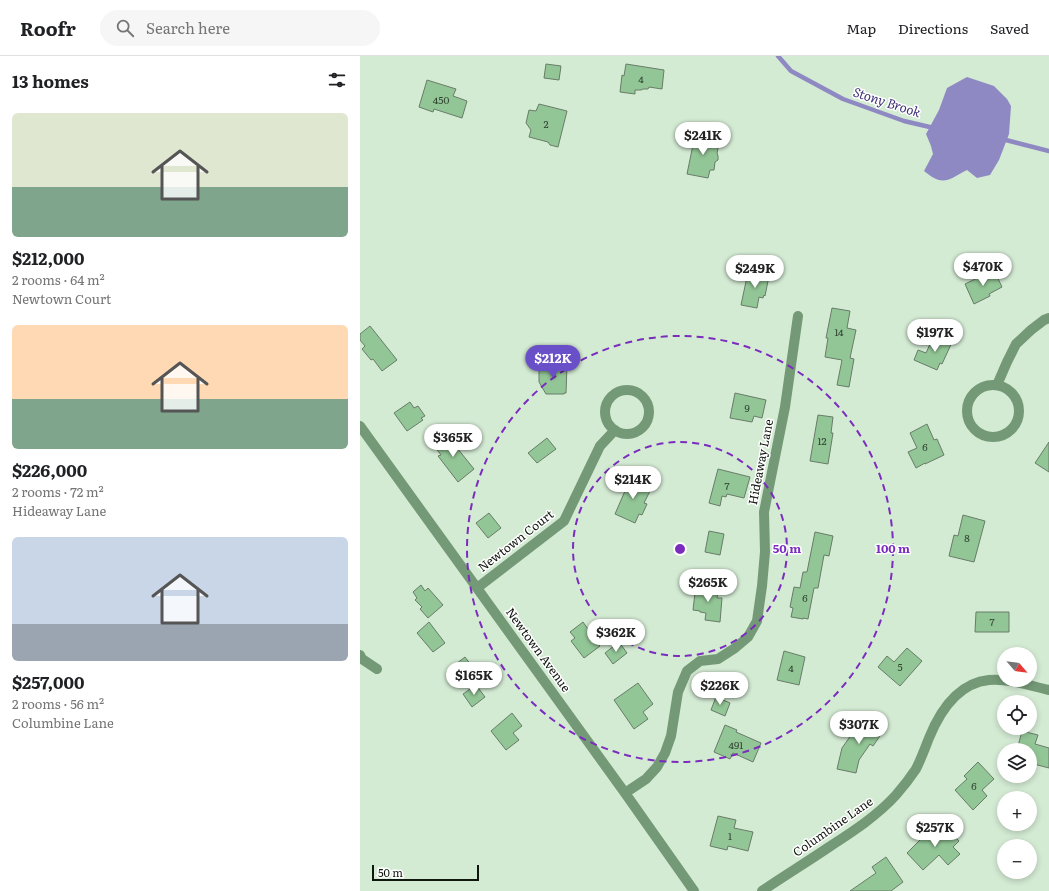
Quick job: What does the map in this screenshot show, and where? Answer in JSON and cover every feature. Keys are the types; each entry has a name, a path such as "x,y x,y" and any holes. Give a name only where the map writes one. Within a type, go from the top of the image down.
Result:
{"street":[{"name":"Hideaway Lane","path":"625,793 646,779 657,767 665,753 671,736 678,692 687,670 700,661 718,659 735,648 748,637 757,621 765,552 764,512 785,407 798,316"},
{"path":"997,385 1016,344 1031,330 1049,318"},
{"path":"997,385 1011,391 1019,404 1018,419 1010,432 996,438 982,436 970,426 966,411 970,397 982,387 997,385"},
{"path":"626,389 638,392 647,401 649,407 648,420 640,430 634,433 620,433 615,430 610,426 605,415 606,403 614,393 620,390 626,389"},
{"name":"Newtown Avenue","path":"360,426 694,891"},
{"name":"Newtown Court","path":"477,588 564,521 600,446 615,430"},
{"path":"360,655 362,659 377,669"},
{"name":"Columbine Lane","path":"762,891 855,830 881,810 896,796 916,768 936,722 944,708 961,691 978,682 990,679 1008,681 1049,690"}],"shaded area":[{"path":"967,77 994,86 1007,99 1011,106 1009,134 999,160 990,175 977,178 967,170 950,179 936,179 924,171 933,154 926,134 939,110 947,88"}],"building":[{"path":"546,64 561,66 559,80 544,78"},
{"path":"626,64 664,70 662,89 649,87 648,89 635,90 635,94 620,92 622,75 624,76"},
{"path":"427,80 456,89 453,96 467,101 462,118 434,109 433,112 419,107"},
{"path":"539,104 567,111 558,147 550,145 548,142 529,137 531,130 526,123 529,110 536,111"},
{"path":"695,135 720,139 717,153 718,160 715,162 714,170 710,170 708,178 687,174"},
{"path":"994,270 1002,287 989,294 990,296 974,304 965,284"},
{"path":"748,272 769,276 765,296 764,295 763,298 759,297 757,308 741,305"},
{"path":"832,308 850,311 847,328 856,330 850,358 854,359 849,387 837,385 842,360 825,357 828,338 826,338"},
{"path":"370,326 397,360 382,371 373,359 371,360 362,349 365,346 360,340 360,334"},
{"path":"941,335 953,340 942,364 940,363 937,370 914,360 918,350 926,353 931,342 936,345"},
{"path":"539,365 567,365 566,393 546,394 539,382"},
{"path":"735,393 766,400 762,418 754,416 752,422 730,418"},
{"path":"410,402 414,408 418,406 425,416 421,418 423,420 407,431 394,413"},
{"path":"818,415 833,417 831,433 833,433 828,464 810,461"},
{"path":"927,424 934,440 937,439 944,455 916,468 908,452 917,448 910,433"},
{"path":"445,433 474,469 458,482 438,456 441,455 432,443"},
{"path":"547,438 556,449 537,463 528,453"},
{"path":"1049,442 1049,472 1035,463"},
{"path":"718,469 750,477 744,498 727,494 726,497 722,496 720,506 709,503"},
{"path":"630,476 652,487 644,503 647,504 642,515 639,514 635,523 615,514 625,491 623,490"},
{"path":"489,513 501,528 488,538 476,523"},
{"path":"963,515 985,521 974,562 949,556 954,535 958,536"},
{"path":"709,531 724,534 720,555 705,552"},
{"path":"815,532 833,536 829,556 824,555 818,588 814,588 808,619 791,617 793,608 790,607 794,587 800,588 803,572 807,572"},
{"path":"696,584 711,585 710,592 718,593 717,598 722,598 720,622 705,620 706,613 693,610"},
{"path":"421,585 425,591 428,588 443,605 428,618 420,609 422,607 415,600 417,598 413,592"},
{"path":"976,612 1009,612 1009,632 975,632"},
{"path":"429,622 445,643 433,652 417,633"},
{"path":"583,622 600,646 584,658 571,641 575,638 570,632"},
{"path":"619,642 627,653 613,664 605,653"},
{"path":"907,648 922,661 900,686 878,667 887,656 894,662"},
{"path":"784,651 805,657 799,685 777,680"},
{"path":"465,657 479,676 466,686 452,667"},
{"path":"638,683 653,704 643,712 648,719 634,729 614,700"},
{"path":"476,685 485,697 472,707 463,694"},
{"path":"716,697 730,703 725,716 711,710"},
{"path":"512,713 522,726 513,733 519,740 506,750 491,731"},
{"path":"865,717 884,730 873,746 870,744 859,760 856,773 837,769 842,748"},
{"path":"725,725 737,730 736,732 761,743 753,762 733,753 730,759 714,752"},
{"path":"1021,735 1038,735 1035,743 1019,743"},
{"path":"1037,745 1049,748 1049,768 1037,765"},
{"path":"978,762 994,779 982,790 987,796 973,810 955,790 967,779 964,776"},
{"path":"718,816 736,820 734,828 753,832 748,851 728,846 727,850 710,846"},
{"path":"943,824 959,841 953,847 960,854 948,865 939,855 923,870 907,853 930,831 932,834"},
{"path":"886,857 903,882 891,891 850,891 876,873 872,867"}],"waterway":[{"name":"Stony Brook","path":"778,56 791,71 843,99 904,121 934,128"},
{"name":"Stony Brook","path":"1002,139 1049,151"}]}
